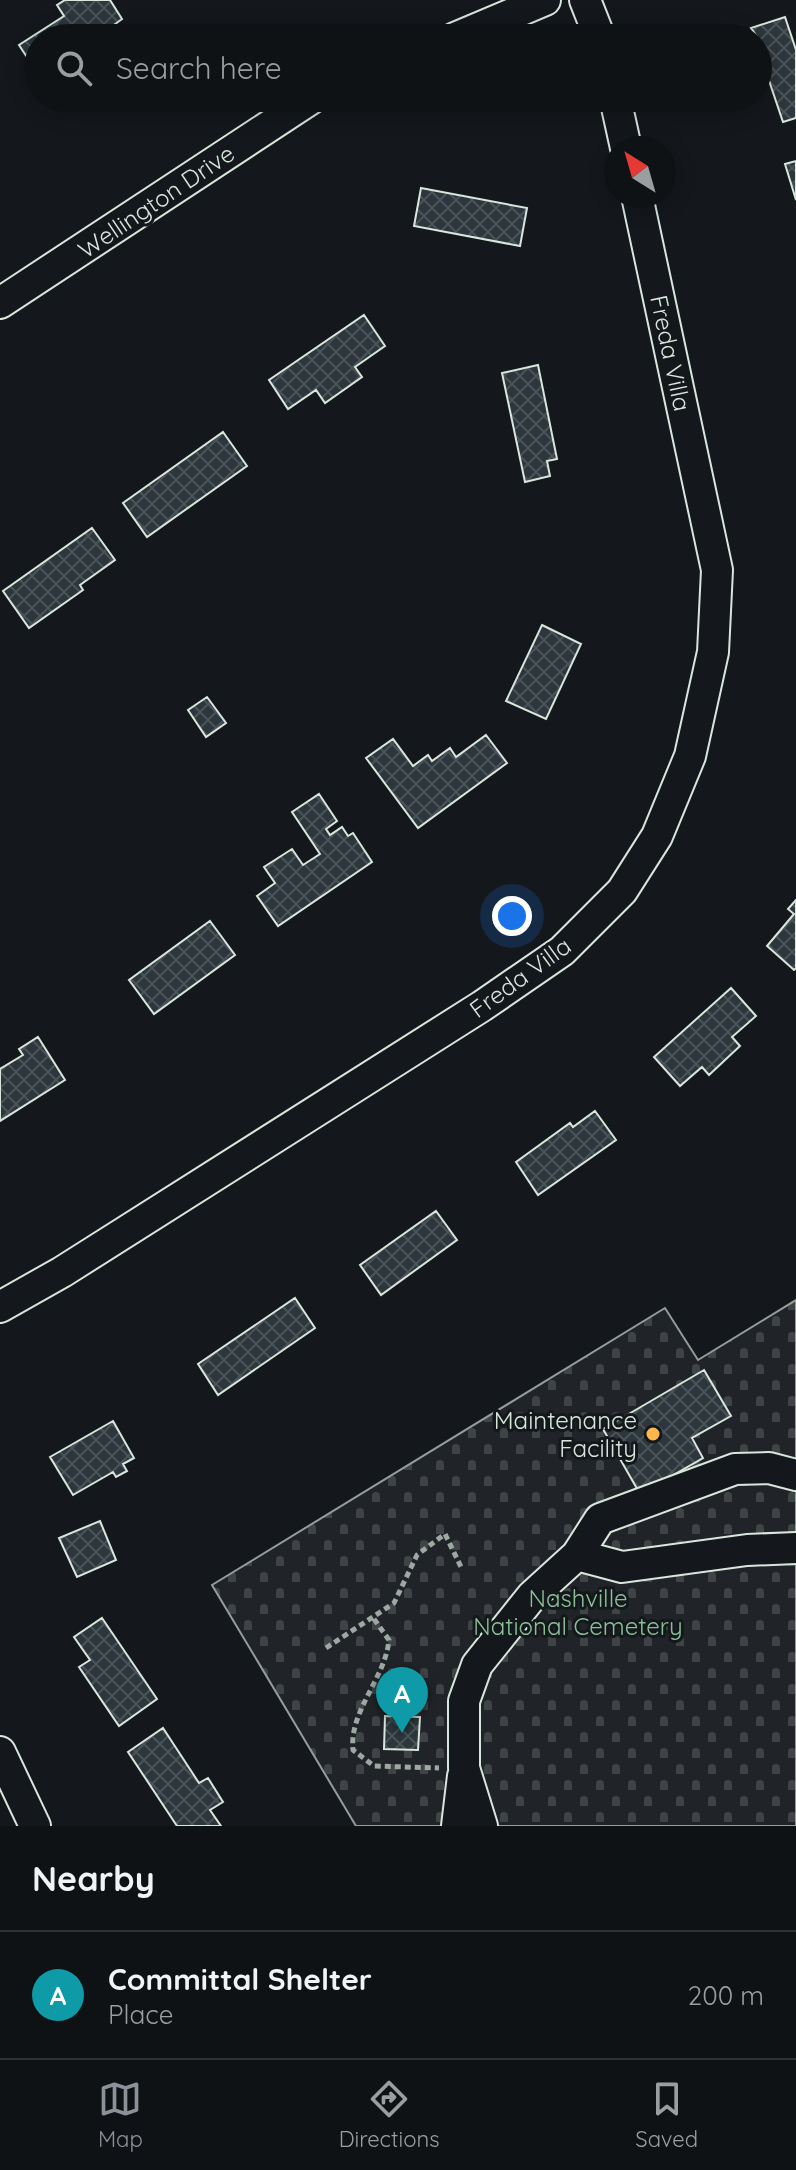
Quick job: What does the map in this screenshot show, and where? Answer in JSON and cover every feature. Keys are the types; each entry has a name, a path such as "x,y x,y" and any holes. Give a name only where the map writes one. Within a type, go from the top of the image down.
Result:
{"street":[{"path":"488,24 545,0"},
{"path":"585,0 594,24"},
{"name":"Wellington Drive","path":"0,303 291,112"},
{"path":"618,112 623,136"},
{"name":"Freda Villa","path":"0,1307 62,1272 482,1006 562,951 622,891 657,836 690,756 713,652 717,570 640,208"},
{"path":"457,1826 464,1768 464,1701 477,1665 532,1596 577,1555 600,1519 735,1469 769,1468 796,1475"},
{"path":"577,1555 622,1567 747,1550 796,1548"},
{"path":"0,1752 35,1826"},
{"path":"464,1768 482,1826"}],"path":[{"path":"326,1648 394,1603 417,1555 445,1534 462,1569"},
{"path":"374,1619 389,1640 387,1657 351,1734 353,1750 374,1766 464,1768"}],"green space":[{"name":"Nashville National Cemetery","path":"796,1300 796,1826 356,1826 212,1585 665,1308 698,1360"}],"building":[{"path":"65,0 110,0 122,19 115,24 52,24 64,16 57,5"},
{"path":"785,17 796,50 796,118 783,122 772,89 772,24 763,24"},
{"path":"796,161 796,200 785,164"},
{"path":"421,188 527,208 520,246 414,226"},
{"path":"364,315 385,346 355,367 362,377 325,403 316,390 288,409 269,380"},
{"path":"538,365 557,459 547,461 550,476 525,482 502,373"},
{"path":"223,432 247,466 147,537 123,503"},
{"path":"92,528 115,560 80,585 83,590 29,628 3,591"},
{"path":"542,625 581,644 546,719 506,701"},
{"path":"207,697 226,723 206,737 188,710"},
{"path":"486,735 507,763 418,828 366,758 393,739 413,766 428,755 432,761 450,748 456,757"},
{"path":"319,794 337,821 326,829 330,835 342,827 348,836 353,833 372,862 278,926 257,896 275,883 264,867 292,849 303,865 320,854 292,812"},
{"path":"796,900 794,970 767,946 794,914 788,909"},
{"path":"210,921 235,955 154,1014 129,980"},
{"path":"731,988 756,1016 732,1037 740,1046 709,1075 702,1067 680,1086 654,1057"},
{"path":"38,1037 65,1080 0,1121 0,1069 23,1055 19,1049"},
{"path":"595,1111 616,1140 538,1195 516,1162 570,1123 573,1127"},
{"path":"436,1211 457,1240 381,1295 360,1265"},
{"path":"295,1298 315,1328 218,1395 198,1364"},
{"name":"Maintenance Facility","path":"704,1370 731,1416 692,1438 703,1458 640,1494 603,1429"},
{"path":"113,1421 134,1458 123,1464 127,1471 116,1477 113,1472 73,1495 50,1457"},
{"path":"100,1521 116,1560 77,1577 59,1538"},
{"path":"102,1618 157,1699 119,1726 79,1667 90,1660 74,1637"},
{"path":"385,1716 420,1717 418,1750 384,1749"},
{"path":"163,1728 199,1783 208,1778 223,1802 210,1810 221,1826 177,1826 128,1752"}],"place":[{"name":"Maintenance Facility","path":"653,1434"},
{"name":"Committal Shelter","path":"402,1733"}]}
